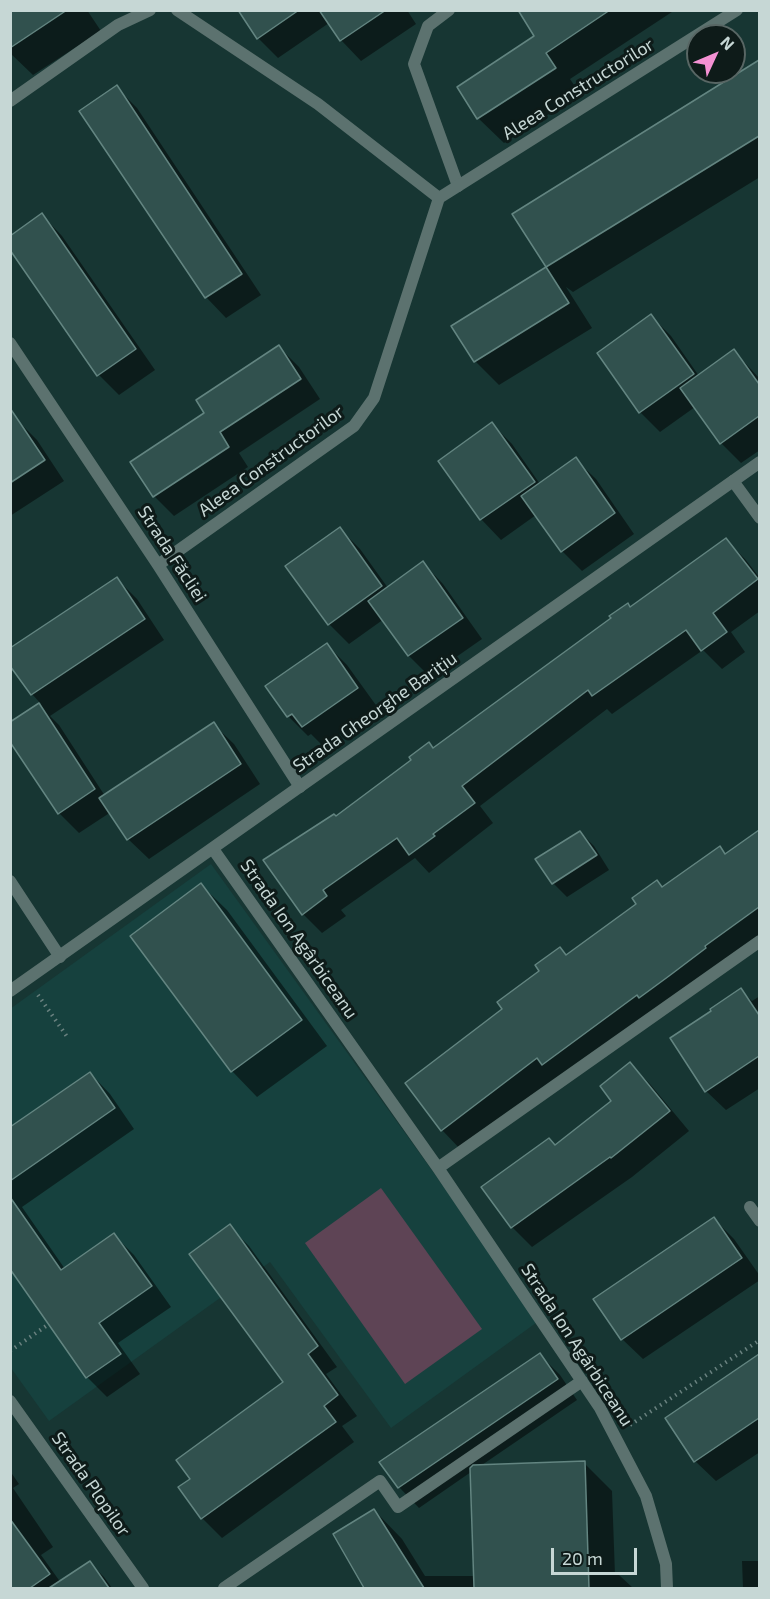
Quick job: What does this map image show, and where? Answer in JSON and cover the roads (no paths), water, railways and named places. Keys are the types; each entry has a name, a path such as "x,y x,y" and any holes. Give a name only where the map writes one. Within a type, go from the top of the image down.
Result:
{"street":[{"path":"11,100 118,25 150,10"},
{"path":"177,10 318,104 440,198"},
{"path":"449,10 428,26 414,63 458,186"},
{"name":"Aleea Constructorilor","path":"158,565 354,426 374,398 440,198 736,10"},
{"name":"Strada Făcliei","path":"10,343 158,565 300,787"},
{"name":"Strada Gheorghe Barițiu","path":"10,991 759,462"},
{"path":"733,481 759,518"},
{"name":"Strada Ion Agârbiceanu","path":"213,849 438,1168 600,1408 646,1496 666,1564 667,1588"},
{"path":"10,881 60,957"},
{"path":"438,1168 759,941"},
{"path":"750,1207 759,1221"},
{"path":"224,1588 380,1481 398,1507 582,1381"},
{"name":"Strada Plopilor","path":"10,1401 143,1588"}]}
